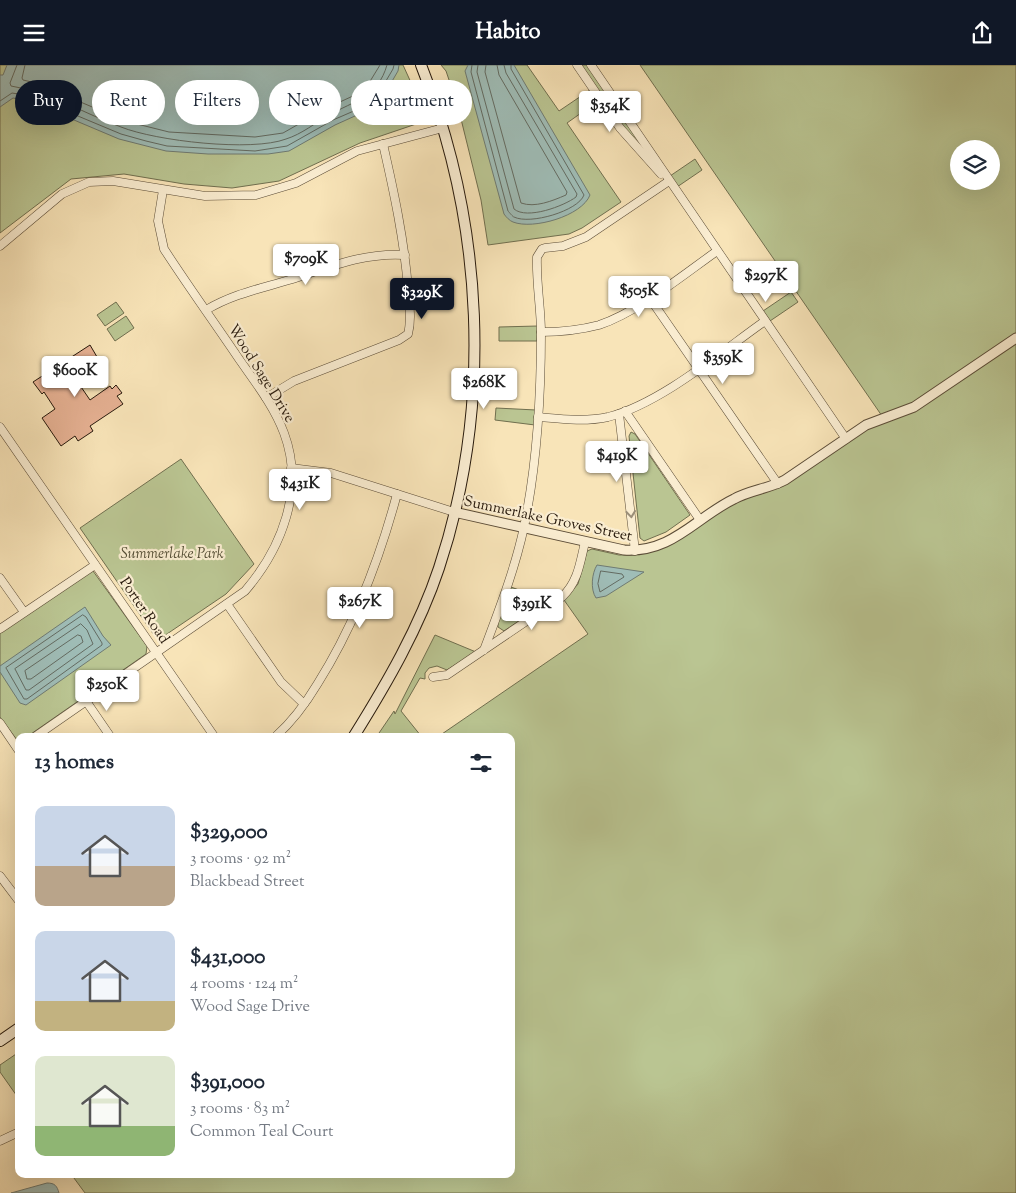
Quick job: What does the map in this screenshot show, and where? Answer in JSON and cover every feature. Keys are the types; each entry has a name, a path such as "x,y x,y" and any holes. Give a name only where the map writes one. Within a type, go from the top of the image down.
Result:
{"main road":[{"path":"356,733 402,655 439,568 454,512 469,435 474,381 474,312 470,261 463,214 443,128 421,65"},
{"path":"0,1041 15,1031"}],"street":[{"path":"577,65 620,128 669,181"},
{"path":"591,65 846,439"},
{"path":"0,246 62,194 89,182 112,181 205,196 256,195 296,183 357,151 443,128"},
{"path":"266,398 294,381 399,340 408,334 411,318 405,255 399,214 383,144"},
{"path":"484,650 507,586 524,528 534,462 538,417 541,333 537,257 542,249 563,246 586,237 669,181"},
{"name":"Wood Sage Drive","path":"40,733 245,591 276,546 289,512 291,468 284,434 266,398 164,249 158,221 163,190"},
{"path":"541,333 567,332 599,325 622,315 717,251"},
{"path":"206,310 233,295 269,286 344,261 379,255 405,255"},
{"path":"649,297 778,484"},
{"path":"538,417 581,420 607,417 650,401 765,321"},
{"name":"Summerlake Groves Street","path":"291,468 331,473 454,512 585,542 635,551 663,545 735,498 778,484 866,425 914,407 1016,338"},
{"path":"622,412 700,520"},
{"path":"622,412 635,551"},
{"name":"Porter Road","path":"0,427 3,438 96,565 212,733"},
{"path":"279,733 294,718 304,704 336,652 366,590 382,548 397,495"},
{"path":"433,677 447,675 569,590 577,577 585,542"},
{"path":"0,629 96,565"},
{"path":"0,578 24,612"},
{"path":"227,604 281,683 304,704"},
{"path":"86,701 108,733"},
{"path":"0,723 15,745"},
{"path":"0,876 15,896"},
{"path":"0,1141 15,1134"}],"green space":[{"path":"0,65 403,65 410,80 351,80 351,125 413,125 360,143 279,181 232,188 184,184 124,174 71,179 0,233"},
{"path":"441,65 527,65 559,111 590,90 598,101 567,123 621,202 582,228 569,234 488,245 481,200 462,125 472,125 472,80 449,80 446,71"},
{"path":"579,65 588,65 654,161 621,125"},
{"path":"640,65 1016,65 1016,1193 85,1193 74,1178 515,1178 515,733 443,733 588,634 564,600 578,584 587,551 592,549 619,555 634,555 665,547 728,506 779,487 882,416"},
{"path":"695,159 702,170 677,187 670,176"},
{"path":"791,292 798,302 770,321 763,311"},
{"path":"116,302 124,313 105,326 97,315"},
{"path":"126,316 134,328 115,341 107,329"},
{"path":"538,326 537,341 499,341 499,327"},
{"path":"496,408 536,410 535,425 495,420"},
{"path":"631,432 635,434 690,515 666,532 644,541 640,538 629,436"},
{"name":"Summerlake Park","path":"181,459 254,564 226,594 161,638 154,635 80,528"},
{"path":"93,571 147,646 146,654 32,733 15,733 15,737 0,717 0,633 88,572"},
{"path":"511,587 548,601 504,631 498,627 498,621"},
{"path":"435,635 476,652 447,670 437,666 429,668 425,673 425,679 420,678 401,711 419,733 379,733 394,711 395,714"},
{"path":"15,1055 15,1093 0,1072 0,1065"}],"water":[{"path":"7,65 399,65 393,80 351,80 351,118 341,122 341,80 269,80 269,125 335,125 289,151 268,154 208,154 166,151 119,139 82,123 82,80 15,80 15,98 0,107 0,75 3,75"},
{"path":"468,65 514,65 590,195 585,203 567,215 544,223 522,224 509,220 504,214 472,97 472,80 467,80 465,71"},
{"path":"597,565 644,572 606,596 596,598 592,581"},
{"path":"85,607 103,636 111,645 26,705 20,703 0,672 0,666"},
{"path":"47,1183 55,1185 59,1193 11,1193"}],"building":[{"path":"90,345 100,362 96,365 97,367 77,381 90,400 110,386 112,389 116,385 122,393 117,396 123,404 90,426 93,431 78,441 75,436 61,446 42,418 55,409 44,392 42,394 33,382"}]}
